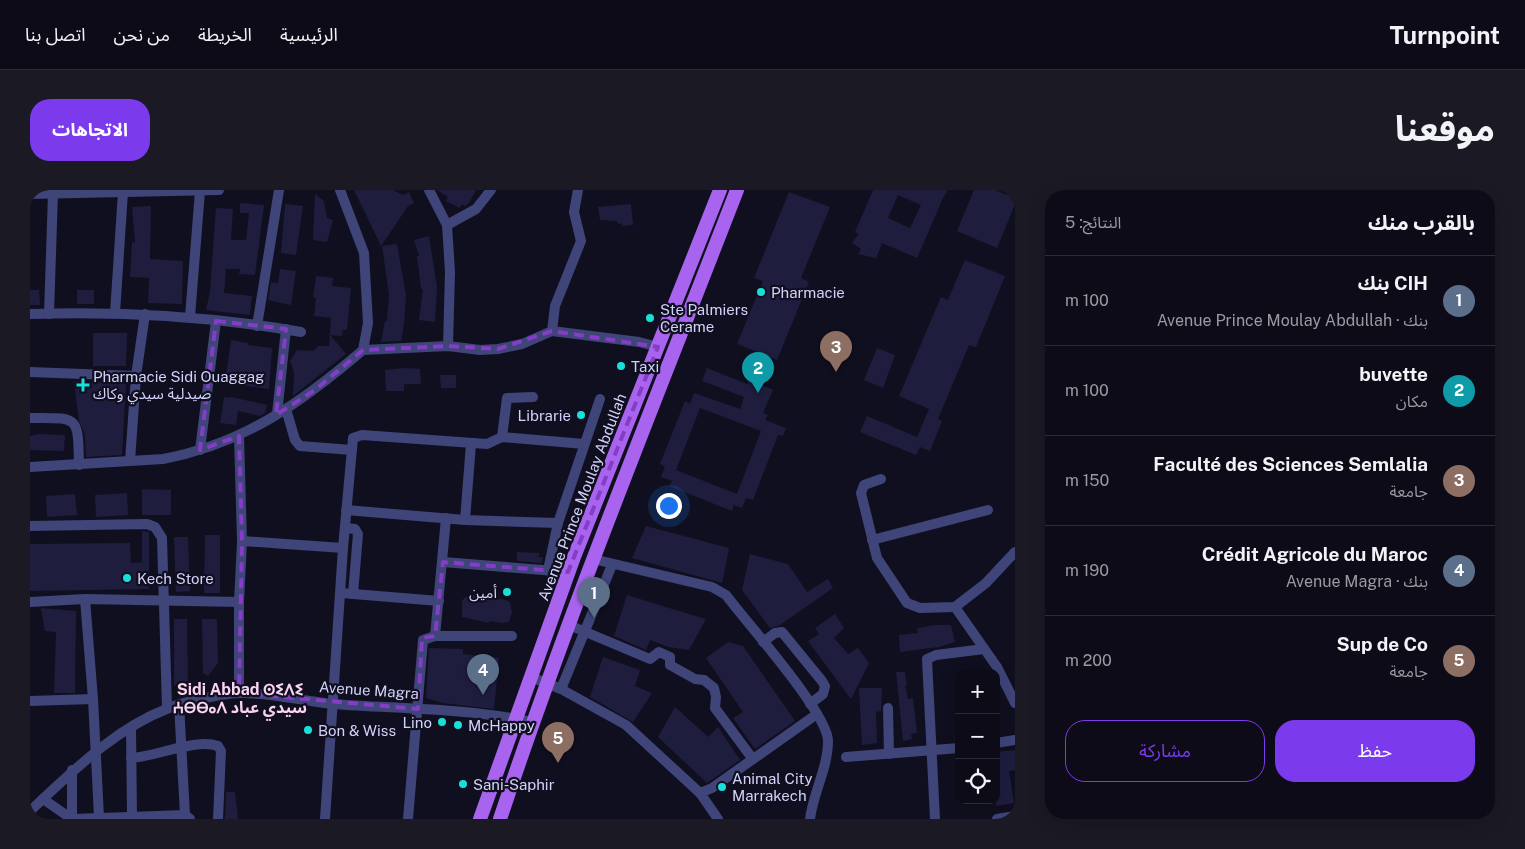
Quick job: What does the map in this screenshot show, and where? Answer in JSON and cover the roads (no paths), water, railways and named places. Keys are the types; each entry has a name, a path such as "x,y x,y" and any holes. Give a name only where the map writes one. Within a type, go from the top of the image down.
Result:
{"main road":[{"name":"Avenue Prince Moulay Abdullah","path":"480,819 568,572 720,190"},
{"path":"500,819 532,722 570,625 593,559 737,190"}],"street":[{"path":"30,194 144,190 218,190"},
{"path":"257,326 279,190"},
{"path":"340,190 364,253 368,323 363,350"},
{"path":"429,190 447,225 450,272 448,346"},
{"path":"447,225 476,209 492,190"},
{"path":"552,331 554,306 581,241 574,212 578,190"},
{"path":"190,317 200,191"},
{"path":"116,313 123,192"},
{"path":"49,314 53,193"},
{"path":"30,314 145,314 190,317 301,332"},
{"path":"130,461 136,376 145,314"},
{"path":"200,450 216,321"},
{"path":"277,414 286,329"},
{"path":"30,467 163,460 240,436 315,390 363,350 448,346 480,350 498,349 522,344 552,331 639,342 658,347"},
{"path":"30,372 136,376"},
{"path":"502,437 507,398 533,397"},
{"path":"548,570 558,523 600,399"},
{"path":"286,409 295,440 300,446 352,450"},
{"path":"30,418 67,418 73,421 79,433 79,465"},
{"path":"325,819 343,548 354,438 362,435 487,444 502,437 584,444"},
{"path":"239,693 239,602 242,541 240,436"},
{"path":"465,520 471,444"},
{"path":"881,479 864,485 861,489 872,540 882,567 907,603 920,608 955,607 986,584 1015,552"},
{"path":"346,510 465,520 558,523"},
{"path":"872,540 988,510"},
{"path":"435,636 446,518"},
{"path":"30,526 148,524 155,527 162,538 166,600 167,708"},
{"path":"345,528 356,529 358,534 353,594"},
{"path":"242,541 343,548"},
{"path":"593,559 712,587 726,595 810,704 824,726 828,741 826,755 810,819"},
{"path":"443,562 568,572"},
{"path":"561,689 612,565"},
{"path":"341,593 439,601"},
{"path":"30,602 85,599 239,602"},
{"path":"85,599 94,699 99,817"},
{"path":"955,607 997,667 1015,703"},
{"path":"570,625 650,659 660,652 670,657 670,665 695,679 704,680 714,688 716,697 715,708 752,758"},
{"path":"763,642 774,633 782,632 822,680 825,686 823,694 810,704"},
{"path":"408,819 418,708 421,644 427,637 435,636 512,636"},
{"path":"935,819 927,659 936,655 984,649"},
{"path":"531,677 561,689 626,725 700,793 718,819"},
{"name":"Avenue Magra","path":"30,811 72,770 131,728 167,708 179,704 239,693 334,704 418,708 532,722"},
{"path":"30,701 94,699"},
{"path":"43,799 72,819 99,817 188,817 179,704"},
{"path":"888,708 889,754"},
{"path":"700,793 712,788 816,714"},
{"path":"131,728 138,817"},
{"path":"1000,742 1015,740"},
{"path":"132,758 150,756 169,748 215,744 221,750 218,819"},
{"path":"846,757 932,752 955,749"},
{"path":"72,770 72,819"},
{"path":"997,819 1015,816"}],"place":[{"name":"Pharmacie","path":"761,292"},
{"name":"Ste Palmiers Cerame","path":"650,318"},
{"name":"Taxi","path":"621,366"},
{"name":"Faculté des Sciences Semlalia","path":"836,372"},
{"name":"Pharmacie Sidi Ouaggag صيدلية سيدي وكاك","path":"83,385"},
{"name":"buvette","path":"758,393"},
{"name":"Librarie","path":"581,415"},
{"name":"Kech Store","path":"127,578"},
{"name":"أمين","path":"507,592"},
{"name":"CIH بنك","path":"594,618"},
{"name":"Crédit Agricole du Maroc","path":"483,695"},
{"name":"Lino","path":"442,722"},
{"name":"McHappy","path":"458,725"},
{"name":"Bon & Wiss","path":"308,730"},
{"name":"Sup de Co","path":"558,763"},
{"name":"Sani-Saphir","path":"463,784"},
{"name":"Animal City Marrakech","path":"722,787"}],"district":[{"name":"Sidi Abbad ⵙⵉⴷⵉ ⵄⴱⴱⴰⴷ سيدي عباد","path":"240,698"}]}
